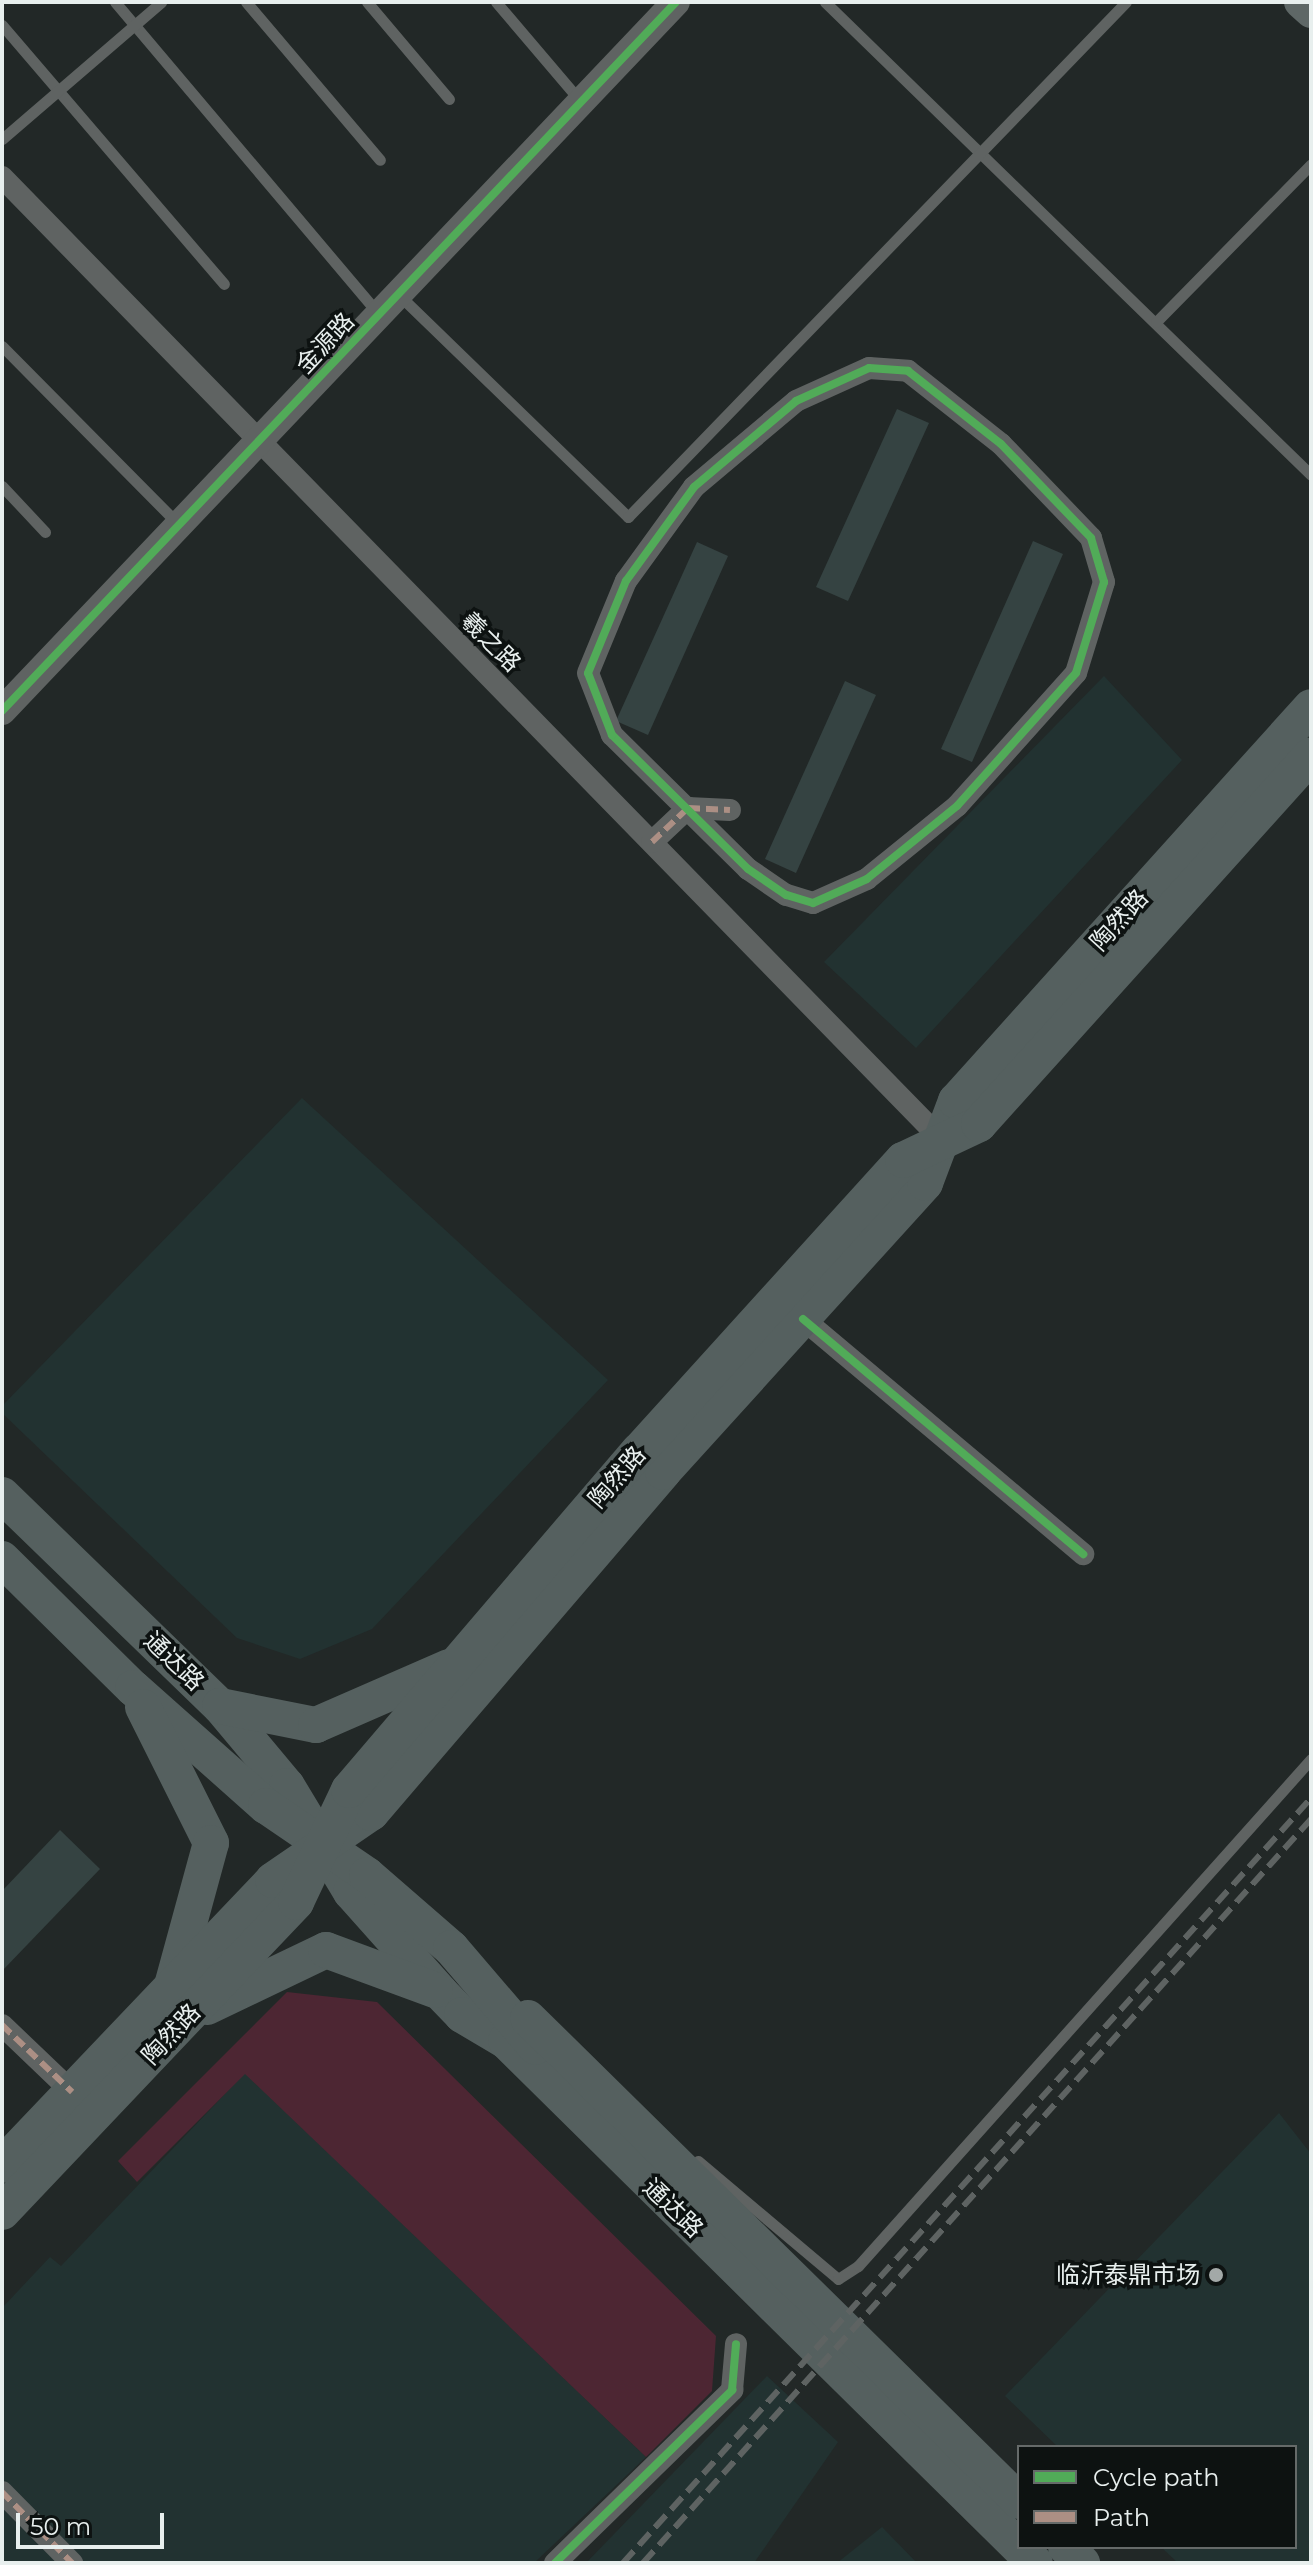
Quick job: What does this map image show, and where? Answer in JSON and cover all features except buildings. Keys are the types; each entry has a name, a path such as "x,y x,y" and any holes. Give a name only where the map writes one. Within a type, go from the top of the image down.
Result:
{"main road":[{"path":"1300,2 1311,12"},
{"name":"陶然路","path":"2,2212 179,2001 273,1880 371,1813 663,1472 925,1183 944,1142 956,1101 1311,707"},
{"name":"陶然路","path":"325,1845 349,1790 639,1451 903,1160 979,1124 1311,755"},
{"name":"通达路","path":"2,1495 220,1706 287,1786 351,1892 451,2003 506,2041 1017,2545"},
{"name":"通达路","path":"2,1559 133,1688 266,1806 367,1875 489,1987 517,2027 1017,2518"},
{"path":"220,1706 316,1725 458,1663"},
{"path":"133,1688 211,1843 179,2001"},
{"path":"179,2001 326,1950 451,2003 494,2058 1008,2563"},
{"path":"489,1987 531,2020 1017,2499"},
{"name":"陶然路","path":"2,2165 72,2092 179,2001"}],"street":[{"name":"金源路","path":"2,711 676,2"},
{"name":"羲之路","path":"2,177 258,443 944,1142"},
{"path":"688,808 748,869 786,895 813,903 867,879 957,806 1076,673 1104,582 1091,538 1001,444 908,371 869,368 796,401 694,487 626,581 588,673 612,735 688,808 730,810"},
{"path":"652,842 688,808"},
{"path":"803,1319 1083,1554"},
{"path":"2,2025 72,2092"},
{"path":"555,2563 732,2390 736,2344"},
{"path":"2,2492 72,2563"}],"lane":[{"path":"115,2 389,305 628,517 1126,2"},
{"path":"2,139 161,2"},
{"path":"246,2 380,160"},
{"path":"367,2 449,99"},
{"path":"496,2 581,102"},
{"path":"825,2 982,151 1311,475"},
{"path":"2,25 224,284"},
{"path":"1156,322 1311,164"},
{"path":"2,346 179,525"},
{"path":"2,486 45,532"},
{"path":"531,2020 838,2279 858,2266 1311,1759"}],"shaded area":[{"path":"1104,676 1182,760 916,1048 824,962"},
{"path":"302,1098 608,1380 372,1629 300,1659 237,1638 2,1413 2,1406"},
{"path":"287,1992 377,2002 716,2336 712,2391 646,2457 245,2074 137,2182 118,2161"},
{"path":"245,2073 646,2457 534,2563 2,2563 2,2308 50,2257 61,2266"},
{"name":"临沂泰鼎市场","path":"1279,2113 1311,2154 1311,2563 1178,2563 1163,2549 1297,2549 1297,2445 1056,2445 1005,2396"},
{"path":"767,2376 838,2442 754,2563 586,2563"},
{"path":"882,2527 917,2563 837,2563"}],"railway":[{"path":"623,2563 1311,1798"},
{"path":"643,2563 1311,1819"}],"marked path":[{"path":"652,842 688,808 730,810"},
{"path":"2,2025 72,2092"},
{"path":"2,2492 72,2563"}],"cycle path":[{"path":"2,711 676,2"},
{"path":"869,368 908,371 1001,444 1091,538 1104,582 1076,673 957,806 867,879 813,903 786,895 748,869 612,735 588,673 626,581 694,487 796,401 869,368"},
{"path":"803,1319 1083,1554"},
{"path":"555,2563 732,2390 736,2344"}],"place":[{"name":"临沂泰鼎市场","path":"1216,2275"}]}
